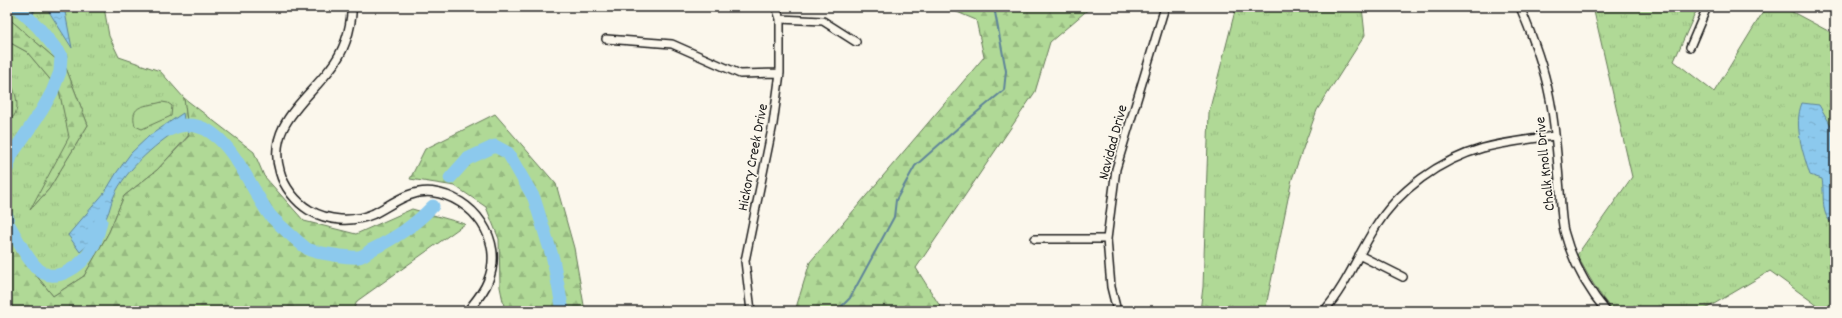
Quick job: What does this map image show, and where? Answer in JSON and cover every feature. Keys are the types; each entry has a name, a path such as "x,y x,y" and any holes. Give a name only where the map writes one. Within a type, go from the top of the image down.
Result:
{"street":[{"path":"352,7 349,29 343,48 331,68 292,112 284,126 279,138 277,156 280,172 286,186 304,207 318,215 330,218 355,219 373,214 403,196 417,192 431,192 444,195 464,203 482,223 491,248 492,264 489,280 482,293 468,311"},
{"name":"Hickory Creek Drive","path":"751,311 744,261 773,124 780,73 780,19 776,7"},
{"name":"Navidad Drive","path":"1117,311 1111,287 1107,239 1116,169 1164,7"},
{"name":"Chalk Knoll Drive","path":"1520,7 1547,87 1555,136 1564,229 1581,276 1590,292 1606,311"},
{"path":"1690,48 1707,7"},
{"path":"780,19 823,21 856,42"},
{"path":"606,39 672,44 740,74 780,73"},
{"path":"1324,311 1342,288 1376,226 1388,210 1401,196 1431,172 1458,157 1482,148 1555,136"},
{"path":"1035,239 1107,239"},
{"path":"1359,255 1403,278"}],"green space":[{"path":"7,7 104,7 109,36 119,57 160,71 184,98 189,135 157,170 124,196 109,232 84,276 53,296 35,274 7,229 7,41 27,52 59,90 70,137 31,209 49,189 88,125 66,68 7,17"},
{"path":"945,7 1091,7 1050,42 1035,92 916,268 943,311 795,311 810,262 984,57 976,20"},
{"path":"1236,7 1362,7 1365,35 1317,110 1292,179 1265,311 1200,311 1203,287 1209,112"},
{"path":"1593,7 1698,7 1674,61 1714,92 1766,7 1783,7 1830,32 1835,33 1835,311 1825,311 1770,271 1702,311 1613,311 1608,305 1577,255 1632,177"},
{"path":"7,17 66,68 88,125 49,189 30,210 69,137 59,90 27,52 7,41"},
{"path":"7,79 13,89 17,101 17,108 12,117 7,120"},
{"path":"184,98 254,152 264,176 304,221 356,234 412,209 465,224 357,301 353,311 7,311 7,229 35,274 53,296 84,276 109,232 124,196 157,170 189,136"},
{"path":"162,102 168,103 172,106 171,116 142,129 135,126 134,113 140,107"},
{"path":"495,114 556,184 574,248 585,311 505,311 500,287 499,239 486,207 455,186 410,179 425,149"}],"water":[{"path":"46,7 64,7 72,48"},
{"path":"1802,103 1819,105 1835,132 1835,225 1827,217 1825,211 1822,179 1810,175 1802,148 1798,120"},
{"path":"183,113 185,126 154,147 126,176 114,196 108,214 99,232 80,252 68,235 105,192 131,153 149,136"}],"waterway":[{"path":"7,169 12,154 42,110 52,92 60,72 61,55 38,27 17,7"},
{"path":"31,19 35,7"},
{"path":"837,311 850,298 894,217 896,200 915,166 1004,90 1006,71 994,7"},
{"path":"169,130 187,125 203,128 217,137 230,151 241,167 269,214 302,245 310,250 349,257 361,256 404,231 419,220 433,206"},
{"path":"450,178 467,159 495,146 508,153 534,198 553,259 563,311"},
{"path":"7,216 8,223 29,259 45,274 52,275 68,272 87,256 98,236 101,221"}]}
